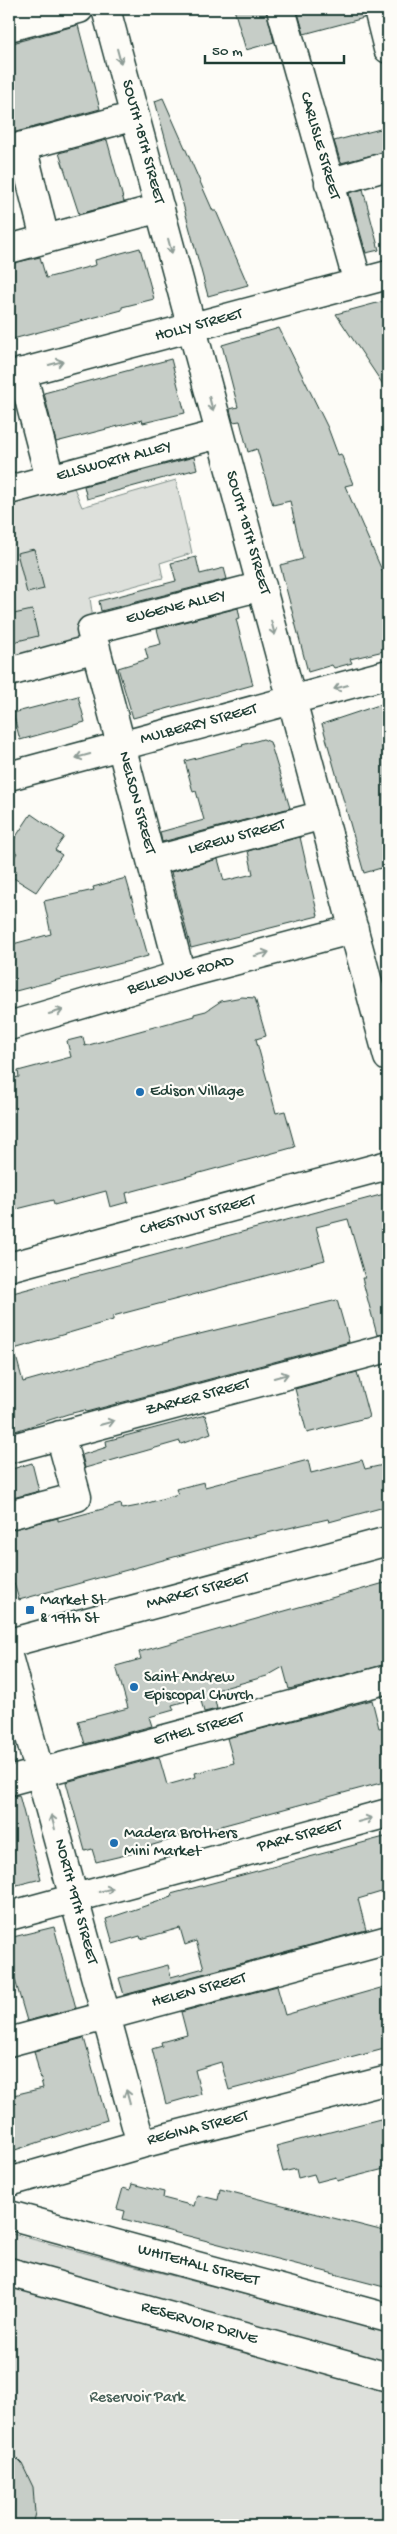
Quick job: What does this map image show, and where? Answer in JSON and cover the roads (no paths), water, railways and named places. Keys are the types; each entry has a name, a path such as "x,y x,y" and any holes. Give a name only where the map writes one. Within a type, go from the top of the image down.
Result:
{"street":[{"path":"9,27 79,9"},
{"name":"SOUTH 18TH STREET","path":"106,9 388,1057"},
{"name":"CARLISLE STREET","path":"280,9 358,283"},
{"path":"45,239 15,148 135,116"},
{"path":"330,183 388,166"},
{"path":"9,248 160,208"},
{"name":"HOLLY STREET","path":"15,374 388,275"},
{"path":"15,374 50,479"},
{"name":"ELLSWORTH ALLEY","path":"9,490 219,434"},
{"name":"EUGENE ALLEY","path":"9,672 94,639 262,586"},
{"name":"NELSON STREET","path":"94,639 181,975"},
{"name":"MULBERRY STREET","path":"9,776 388,674"},
{"name":"LEREW STREET","path":"152,861 323,815"},
{"name":"BELLEVUE ROAD","path":"10,1020 354,930"},
{"name":"CHESTNUT STREET","path":"9,1267 388,1165"},
{"name":"ZARKER STREET","path":"9,1449 388,1348"},
{"path":"9,1515 77,1497 60,1436"},
{"name":"MARKET STREET","path":"9,1643 388,1541"},
{"name":"NORTH 19TH STREET","path":"9,1660 141,2144"},
{"name":"ETHEL STREET","path":"9,1781 388,1679"},
{"name":"PARK STREET","path":"9,1916 388,1813"},
{"name":"HELEN STREET","path":"9,2042 388,1940"},
{"name":"REGINA STREET","path":"9,2182 141,2144 388,2080"},
{"name":"WHITEHALL STREET","path":"9,2215 388,2318"},
{"name":"RESERVOIR DRIVE","path":"9,2272 388,2377"}],"place":[{"name":"Edison Village","path":"140,1092"},
{"name":"Market St & 19th St","path":"30,1610"},
{"name":"Saint Andrew Episcopal Church","path":"134,1687"},
{"name":"Madera Brothers Mini Market","path":"114,1843"}],"park label":[{"name":"Reservoir Park","path":"137,2398"}]}
